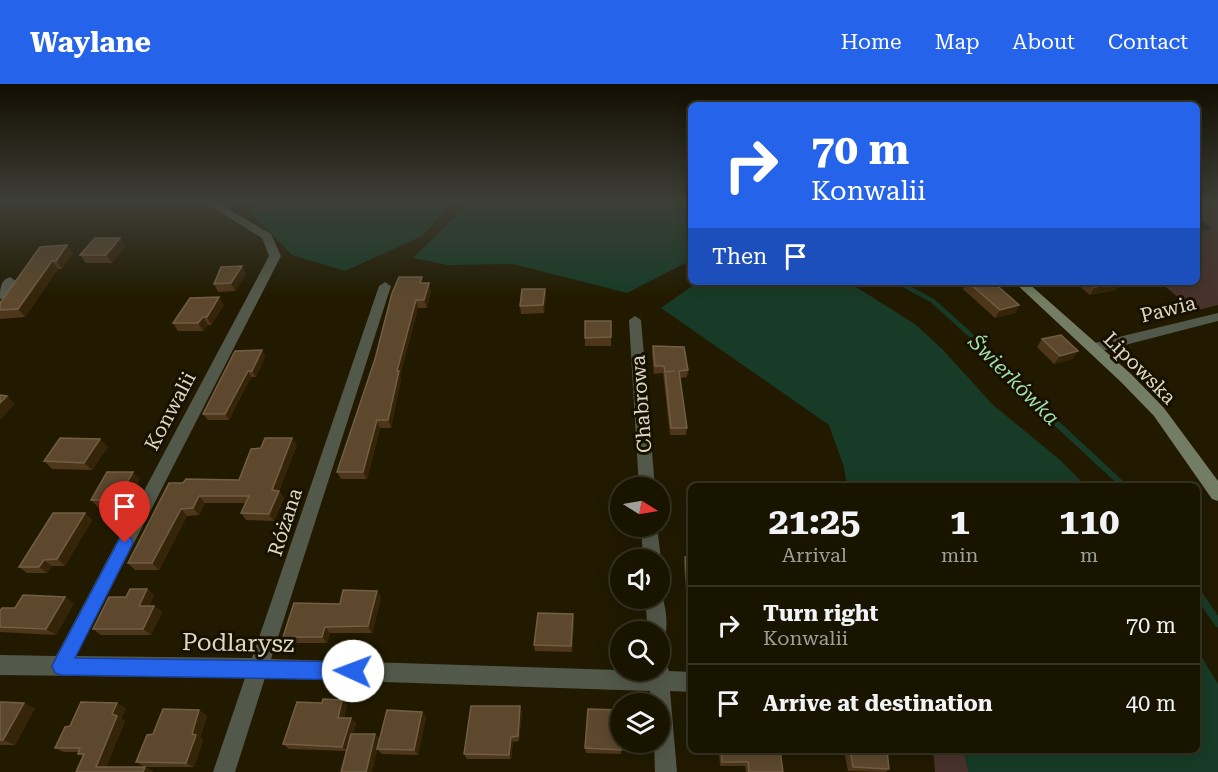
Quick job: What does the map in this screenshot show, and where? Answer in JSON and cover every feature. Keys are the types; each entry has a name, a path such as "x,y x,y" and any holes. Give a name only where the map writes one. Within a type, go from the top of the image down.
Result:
{"street":[{"name":"Konwalii","path":"61,666 275,256 267,236 262,233"},
{"path":"0,295 10,281"},
{"name":"Lipowska","path":"1023,285 1094,348 1159,412 1218,494"},
{"name":"Różana","path":"224,772 386,286"},
{"name":"Pawia","path":"1094,348 1218,316"},
{"name":"Chabrowa","path":"635,320 646,477"},
{"name":"Podlarysz","path":"0,665 610,675"},
{"name":"Podlarysz","path":"670,678 688,681"},
{"path":"660,681 666,772"}],"shaded area":[{"path":"271,233 425,233 345,271 292,255"},
{"path":"438,233 688,233 688,262 627,293 513,264 448,265 413,258"},
{"path":"1200,233 1218,233 1218,305 1194,311 1164,285 1200,285"},
{"path":"694,285 853,285 915,324 943,350 992,404 1060,460 1083,483 847,483 844,467 829,425 661,308"},
{"path":"1200,654 1218,684 1218,772 969,772 964,753 1200,753"},
{"path":"933,753 964,753 969,772 935,772"}],"building":[{"path":"95,238 120,238 106,255 80,255"},
{"path":"67,245 56,261 52,261 18,309 0,310 0,303 40,247"},
{"path":"242,266 231,283 214,284 221,267"},
{"path":"399,277 422,277 420,283 429,283 424,300 416,300 397,371 399,371 388,420 377,420 363,472 337,472 375,359 392,293"},
{"path":"971,285 996,285 1019,305 1000,310"},
{"path":"522,289 545,289 543,305 520,306"},
{"path":"219,297 207,317 203,317 198,323 173,323 190,298"},
{"path":"585,321 611,321 611,337 585,338"},
{"path":"1061,335 1078,351 1060,356 1042,339"},
{"path":"653,346 684,347 688,370 679,371 687,428 671,428 664,366 655,366"},
{"path":"262,350 252,371 248,371 225,414 203,414 235,351"},
{"path":"0,395 7,396 0,403"},
{"path":"60,438 100,439 84,463 44,461"},
{"path":"265,438 292,438 272,490 279,491 269,514 241,513 249,496 199,496 193,508 181,509 152,563 128,563 169,483 183,483 186,479 239,480 251,449 261,448"},
{"path":"107,472 133,472 117,500 91,500"},
{"path":"53,513 85,513 57,559 44,560 39,567 19,567"},
{"path":"685,557 688,557 687,585"},
{"path":"130,589 147,589 139,606 154,606 143,629 93,629 109,597 126,597"},
{"path":"343,590 377,591 368,626 325,627 322,637 283,637 294,603 340,604"},
{"path":"23,595 65,597 46,629 0,627 2,608 15,608"},
{"path":"538,613 573,614 571,646 534,645"},
{"path":"323,699 342,700 338,718 351,718 342,747 283,744 297,702 322,703"},
{"path":"0,702 24,703 3,740 0,740"},
{"path":"81,702 117,703 112,714 117,716 96,767 145,767 143,772 76,772 84,754 78,754 80,748 55,748 65,727 70,726"},
{"path":"471,706 520,706 518,736 511,737 509,755 464,754"},
{"path":"163,709 199,710 192,734 196,735 186,763 136,762 147,735 153,734"},
{"path":"588,709 610,710 610,749 585,748"},
{"path":"387,710 422,712 414,750 377,749"},
{"path":"351,734 375,734 366,772 341,772"},
{"path":"721,753 780,753 783,772 749,772 748,762 722,762"},
{"path":"851,753 887,753 889,769 853,767"}],"waterway":[{"name":"Świerkówka","path":"904,285 933,301 986,349"},
{"name":"Świerkówka","path":"986,349 1025,394 1121,483"},
{"name":"Świerkówka","path":"1200,596 1218,623"}],"route":[{"path":"125,543 61,666 353,671"}]}
